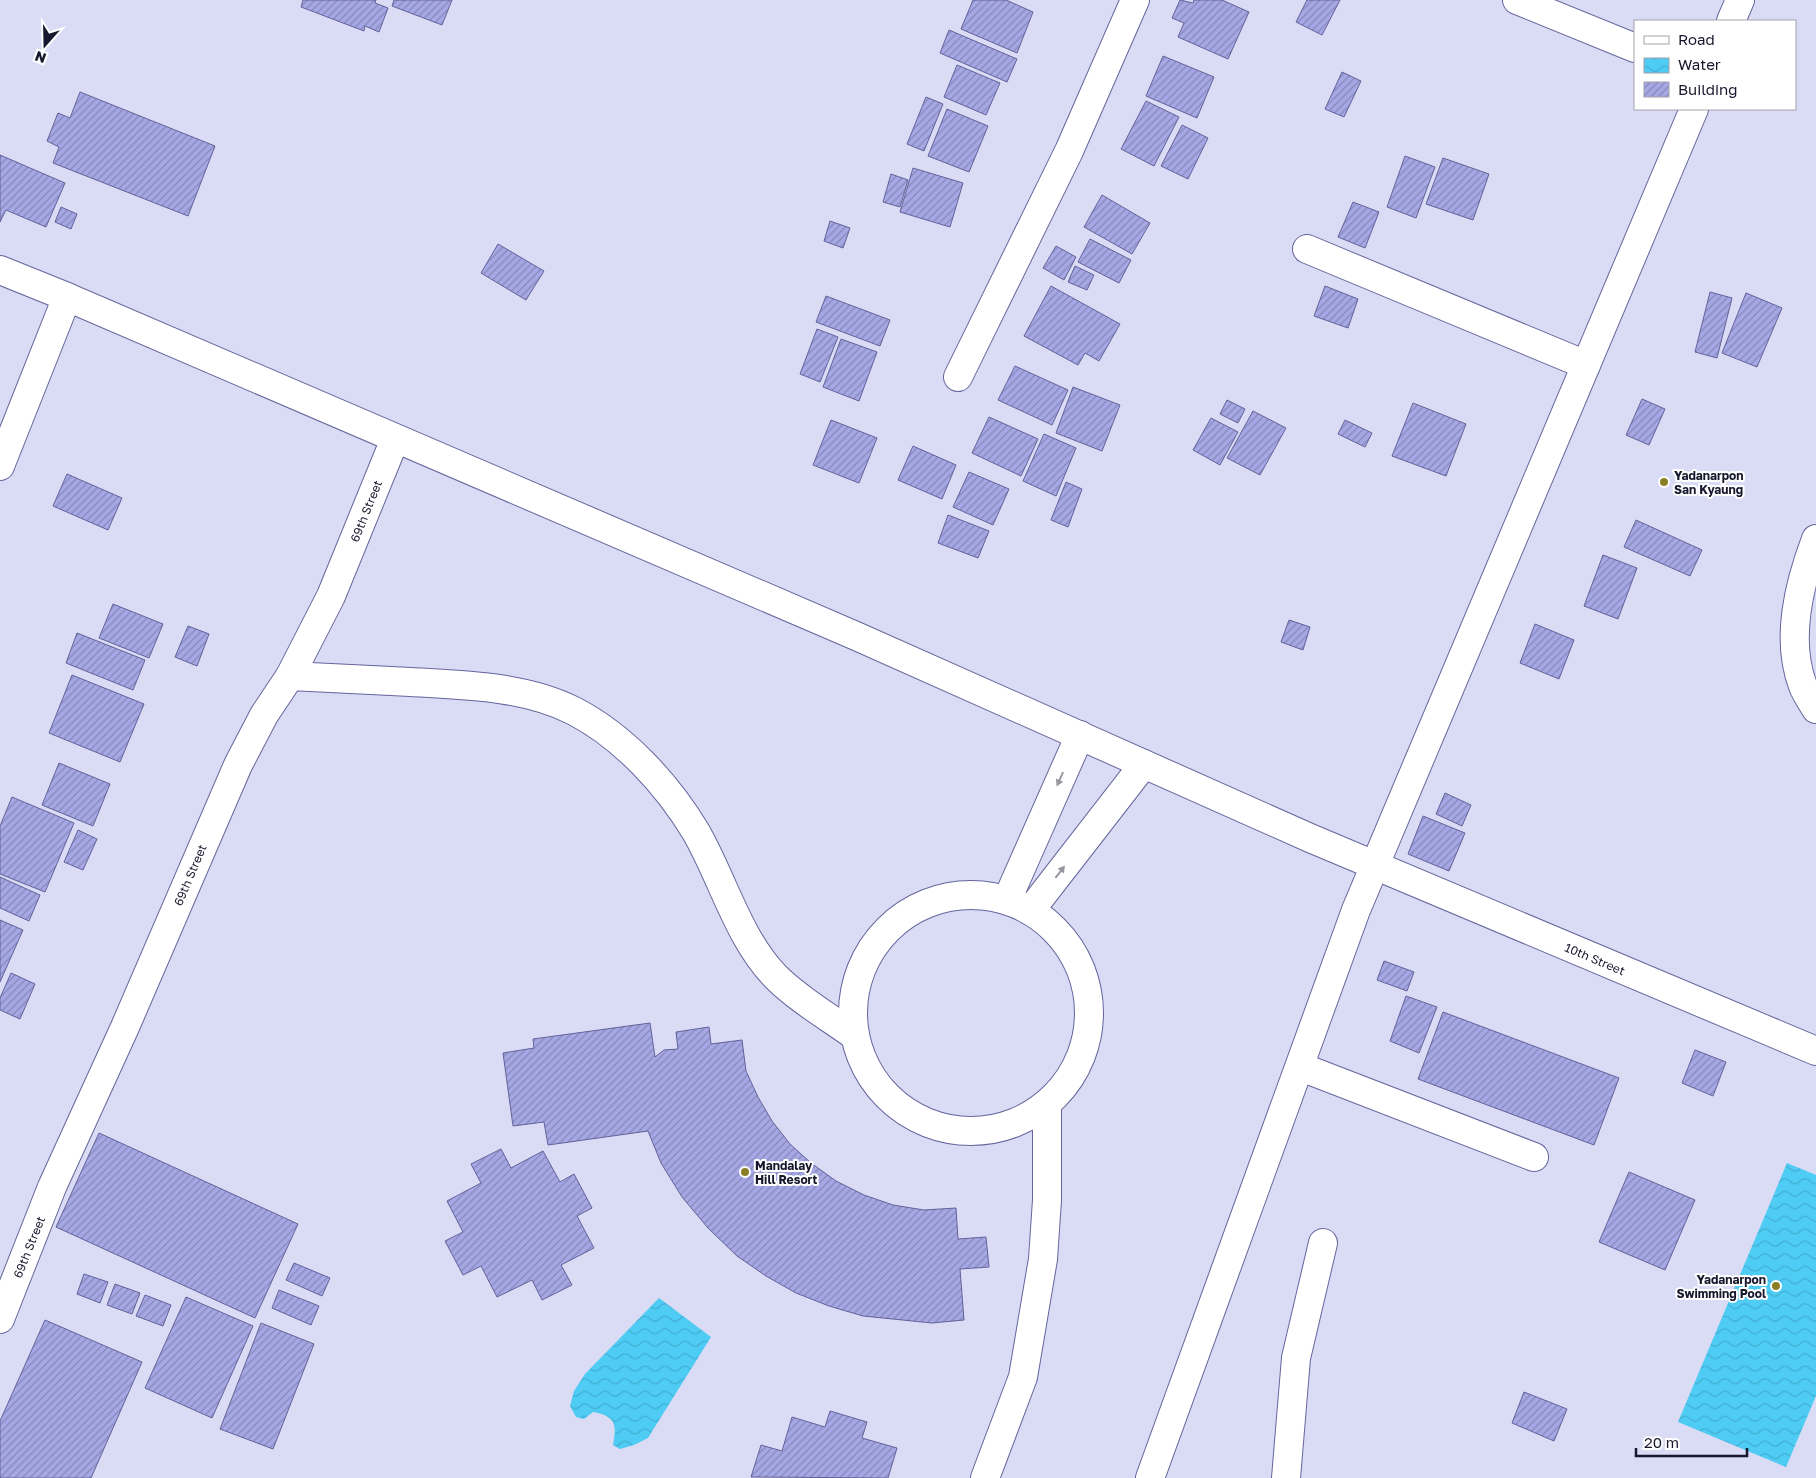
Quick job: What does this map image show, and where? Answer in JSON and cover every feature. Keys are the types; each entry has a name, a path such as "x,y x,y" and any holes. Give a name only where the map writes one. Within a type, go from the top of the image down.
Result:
{"street":[{"path":"958,377 1069,151 1135,0"},
{"path":"1517,0 1634,48"},
{"path":"1731,20 1740,0"},
{"path":"1150,1478 1301,1067 1356,910 1694,110"},
{"path":"1306,250 1586,365"},
{"name":"10th Street","path":"0,270 67,297 1080,734 1375,866 1816,1051"},
{"path":"0,466 67,297"},
{"name":"69th Street","path":"0,1319 52,1187 125,1027 238,765 264,715 290,676 331,596 395,439"},
{"path":"1816,539 1805,568 1797,611 1795,652 1803,686 1816,709"},
{"path":"290,676 456,685 493,689 533,696 581,715 609,733 640,761 672,797 696,832 754,948 776,977 855,1036"},
{"path":"1019,906 1080,734"},
{"path":"1019,906 1144,764"},
{"path":"982,895 1019,906 1050,926 1068,945 1080,967 1085,983 1090,1016 1086,1041 1078,1064 1064,1086 1047,1104 1025,1118 1002,1127 977,1131 951,1129 924,1121 899,1106 879,1087 864,1063 855,1036 853,1008 857,980 868,954 885,931 907,914 932,901 957,896 982,895"},
{"path":"1301,1067 1534,1156"},
{"path":"986,1478 1023,1376 1043,1259 1047,1200 1047,1104"},
{"path":"1286,1478 1296,1358 1323,1243"}],"water":[{"name":"Yadanarpon Swimming Pool","path":"1787,1163 1816,1175 1816,1396 1786,1467 1678,1422"},
{"path":"659,1298 711,1337 648,1438 620,1449 613,1445 615,1432 613,1422 610,1419 593,1412 584,1419 576,1417 570,1406 574,1391 585,1374"}],"building":[{"path":"303,0 376,0 375,3 388,8 379,32 365,26 364,31 301,7"},
{"path":"394,0 452,0 442,25 392,6"},
{"path":"973,0 1006,0 1033,12 1017,53 961,29"},
{"path":"1180,0 1193,3 1194,0 1222,0 1249,12 1228,59 1178,37 1184,23 1172,18"},
{"path":"1307,0 1340,0 1322,35 1296,22"},
{"path":"949,30 1017,59 1007,82 940,53"},
{"path":"1163,56 1214,77 1197,118 1146,96"},
{"path":"957,65 1000,83 986,115 944,97"},
{"path":"1342,72 1361,81 1344,117 1325,109"},
{"path":"80,92 215,146 188,216 53,163 59,147 47,141 58,113 70,118"},
{"path":"926,97 943,104 924,151 907,144"},
{"path":"1146,101 1179,117 1154,166 1121,149"},
{"path":"947,109 988,126 969,172 928,156"},
{"path":"1182,125 1208,138 1188,179 1161,166"},
{"path":"0,155 65,183 46,227 6,210 0,222"},
{"path":"1405,156 1435,167 1416,218 1387,207"},
{"path":"1443,158 1489,174 1473,220 1426,204"},
{"path":"913,168 963,183 950,227 900,212"},
{"path":"891,174 908,180 900,207 883,202"},
{"path":"1102,195 1150,223 1132,254 1084,227"},
{"path":"1353,202 1379,212 1365,248 1338,237"},
{"path":"61,207 77,214 71,229 55,222"},
{"path":"830,221 850,228 843,248 824,241"},
{"path":"1090,239 1131,260 1119,283 1078,262"},
{"path":"498,244 544,271 526,300 481,273"},
{"path":"1056,246 1076,257 1064,280 1043,268"},
{"path":"1075,266 1094,275 1087,290 1068,282"},
{"path":"1051,286 1120,324 1099,361 1085,353 1078,365 1024,336"},
{"path":"1325,286 1358,299 1348,328 1314,316"},
{"path":"1710,292 1732,298 1717,358 1695,352"},
{"path":"1746,293 1782,308 1757,367 1722,353"},
{"path":"826,296 890,320 880,346 816,322"},
{"path":"817,329 838,337 820,382 800,374"},
{"path":"841,339 877,352 859,401 823,387"},
{"path":"1015,366 1068,390 1052,425 998,400"},
{"path":"1073,387 1120,405 1102,451 1056,433"},
{"path":"1642,399 1665,409 1649,445 1626,435"},
{"path":"1227,400 1245,409 1238,423 1220,414"},
{"path":"1413,403 1466,424 1446,476 1392,456"},
{"path":"1253,411 1286,428 1260,475 1227,458"},
{"path":"989,417 1038,439 1021,476 972,453"},
{"path":"1211,418 1238,432 1220,465 1193,450"},
{"path":"831,420 877,438 859,483 813,465"},
{"path":"1345,420 1372,433 1365,447 1338,434"},
{"path":"1044,434 1076,448 1056,496 1023,481"},
{"path":"913,446 956,465 942,499 898,480"},
{"path":"969,472 1009,489 993,525 953,507"},
{"path":"67,474 122,498 108,530 53,506"},
{"path":"1066,482 1082,489 1068,527 1051,520"},
{"path":"948,515 989,531 978,558 938,543"},
{"path":"1636,520 1702,550 1690,576 1624,547"},
{"path":"1603,555 1637,568 1618,619 1584,606"},
{"path":"113,604 163,624 149,658 99,638"},
{"path":"1289,620 1310,627 1303,650 1281,642"},
{"path":"1535,624 1574,640 1559,679 1520,663"},
{"path":"188,626 209,634 197,666 175,657"},
{"path":"77,633 145,660 133,690 66,663"},
{"path":"72,675 144,704 120,762 49,733"},
{"path":"59,763 110,784 93,826 42,805"},
{"path":"1445,793 1471,805 1462,826 1436,814"},
{"path":"12,797 74,823 45,892 0,874 0,826"},
{"path":"1423,816 1465,833 1449,871 1408,854"},
{"path":"78,830 97,839 83,870 64,862"},
{"path":"0,877 40,895 29,921 0,908"},
{"path":"0,920 23,930 0,982"},
{"path":"1384,961 1414,972 1407,991 1377,980"},
{"path":"11,973 35,984 20,1019 0,1010 0,998"},
{"path":"1406,996 1437,1007 1419,1053 1390,1041"},
{"path":"1443,1012 1619,1078 1594,1145 1418,1079"},
{"name":"Mandalay Hill Resort","path":"650,1023 655,1057 664,1050 678,1049 676,1032 709,1027 711,1044 742,1040 746,1071 772,1121 790,1144 811,1163 836,1181 864,1195 893,1205 924,1210 956,1208 958,1239 986,1237 989,1267 960,1269 964,1320 932,1323 863,1316 829,1306 796,1293 766,1276 737,1256 708,1228 682,1197 661,1163 648,1131 548,1145 544,1122 513,1126 503,1053 534,1048 533,1039"},
{"path":"1695,1050 1726,1062 1713,1096 1682,1083"},
{"path":"99,1133 298,1224 255,1318 56,1227"},
{"path":"501,1149 511,1168 543,1151 560,1182 574,1174 592,1208 577,1216 594,1248 561,1265 572,1285 542,1300 532,1280 497,1297 481,1266 463,1275 445,1241 463,1232 447,1201 481,1183 471,1164"},
{"path":"1629,1172 1695,1200 1665,1270 1599,1242"},
{"path":"294,1263 330,1278 322,1296 286,1280"},
{"path":"84,1274 108,1282 100,1303 77,1294"},
{"path":"115,1284 140,1293 132,1314 107,1305"},
{"path":"279,1290 319,1306 311,1325 272,1308"},
{"path":"145,1295 171,1305 163,1326 136,1316"},
{"path":"186,1297 253,1326 212,1418 145,1388"},
{"path":"45,1320 142,1362 91,1478 0,1478 0,1421"},
{"path":"261,1323 314,1344 273,1449 220,1429"},
{"path":"1524,1392 1567,1409 1554,1441 1512,1423"},
{"path":"830,1411 867,1422 862,1438 897,1448 888,1478 751,1477 761,1445 782,1451 792,1417 825,1427"}],"place":[{"name":"Yadanarpon San Kyaung","path":"1664,482"},
{"name":"Mandalay Hill Resort","path":"745,1172"},
{"name":"Yadanarpon Swimming Pool","path":"1776,1286"}]}
